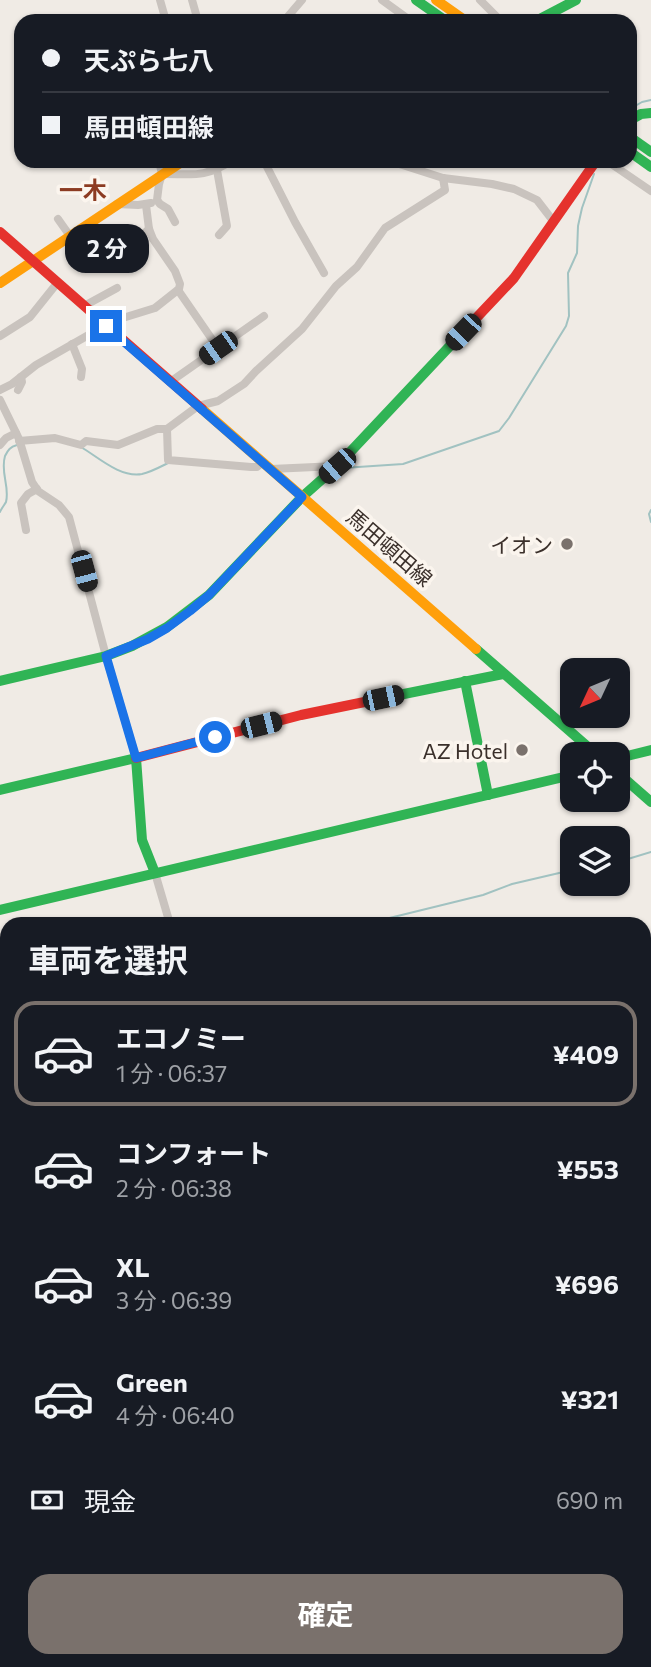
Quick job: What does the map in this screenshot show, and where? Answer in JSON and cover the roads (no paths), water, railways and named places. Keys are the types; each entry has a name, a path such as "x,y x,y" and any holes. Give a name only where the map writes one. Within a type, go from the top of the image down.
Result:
{"main road":[{"path":"416,0 436,14"},
{"path":"436,0 456,14"},
{"path":"549,14 576,0"},
{"path":"0,283 172,168"},
{"path":"0,681 106,656 148,639 167,628 209,595 302,497 337,466 514,278 591,168"},
{"name":"馬田頓田線","path":"0,232 582,742"},
{"path":"0,790 301,715 503,674"},
{"path":"465,681 488,795"},
{"path":"630,755 651,750"},
{"path":"136,758 142,840 155,873"},
{"path":"630,762 651,759"},
{"path":"0,910 560,778"},
{"path":"630,784 651,802"}],"street":[{"path":"382,0 401,14"},
{"path":"481,0 494,14"},
{"path":"161,168 157,200 168,209 175,222"},
{"path":"162,174 198,176 220,168"},
{"path":"268,168 324,273"},
{"path":"412,168 443,178 514,189 537,200 554,222"},
{"path":"617,168 651,191"},
{"path":"217,170 227,226 219,235"},
{"path":"0,445 6,438 19,441 55,438 80,445 86,441 118,445 157,429 167,429 198,406 218,401 244,384 302,329 336,286 357,267 385,228 445,190 443,178"},
{"path":"117,204 146,205 157,200"},
{"path":"0,390 72,344 122,318 155,308 178,290 180,284 175,271 149,229 146,205"},
{"path":"58,219 71,236"},
{"path":"83,228 90,243"},
{"path":"76,258 91,258 106,253 138,239 149,229"},
{"path":"0,336 30,317 58,282"},
{"path":"84,306 117,288"},
{"path":"178,290 218,348"},
{"path":"170,382 264,316"},
{"path":"72,344 80,364 81,377"},
{"path":"18,390 23,382 20,377"},
{"path":"0,400 19,441 32,482 69,517 136,758"},
{"path":"167,429 168,460 251,467 337,466"},
{"path":"26,530 21,503 28,494 37,489"},
{"path":"155,873 168,917"}],"waterway":[{"path":"637,105 651,100"},
{"path":"343,468 403,464 499,431 566,326 569,316 568,273 577,253 578,226 594,174"},
{"path":"0,512 7,496 5,456 9,449 17,445"},
{"path":"81,447 126,473 142,474 168,463"},
{"path":"651,510 651,522"},
{"path":"630,858 651,852"},
{"path":"393,917 560,873"}],"place":[{"name":"イオン","path":"567,544"},
{"name":"AZ Hotel","path":"522,750"}],"district":[{"name":"一木","path":"83,189"}]}
